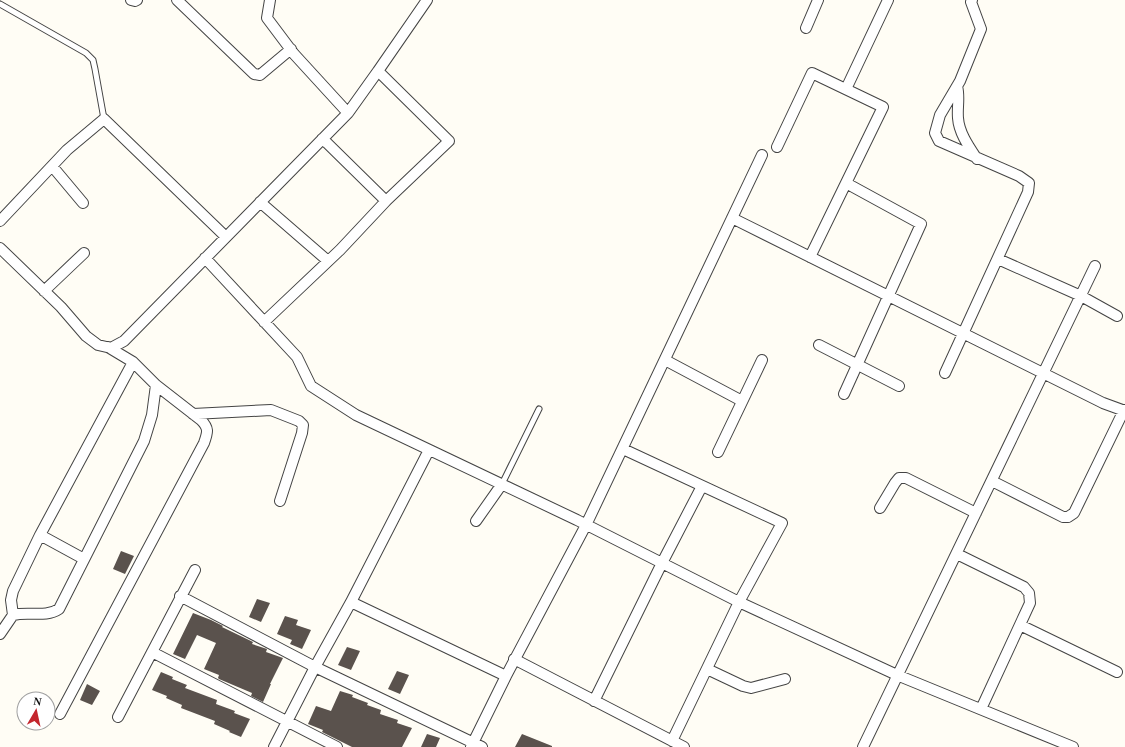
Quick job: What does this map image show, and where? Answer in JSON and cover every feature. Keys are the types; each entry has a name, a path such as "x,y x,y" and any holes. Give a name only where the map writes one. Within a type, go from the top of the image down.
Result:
{"street":[{"path":"131,0 138,0"},
{"path":"177,0 254,74 260,75 266,72 291,49"},
{"path":"270,0 267,18 291,49 348,113"},
{"path":"806,28 818,0"},
{"path":"846,89 888,0"},
{"path":"945,374 1028,192 1029,183 1019,176 977,159 939,141 935,133 940,115 957,86 981,29 972,0"},
{"path":"0,248 61,307 86,336 98,345 111,348 124,342 348,113 426,1"},
{"path":"264,322 328,261 386,200 449,141 378,71"},
{"path":"777,148 812,74 883,107 810,257"},
{"path":"957,86 959,94 958,119 962,135 977,159"},
{"path":"0,221 67,150 104,119 226,237"},
{"path":"322,139 328,143 386,200"},
{"path":"180,596 315,667 475,746 514,659 586,525 762,155"},
{"path":"52,166 83,203"},
{"path":"844,394 921,224 846,183"},
{"path":"260,202 328,261"},
{"path":"732,218 1103,403 1124,411 1074,513 1068,517 1063,517 992,481"},
{"path":"44,291 84,253"},
{"path":"205,258 297,357 311,386 356,415 502,484 740,602 897,675 981,709 1060,744 1073,747"},
{"path":"998,259 1081,296 1117,316"},
{"path":"863,747 1095,266"},
{"path":"819,345 899,386"},
{"path":"60,714 208,433 206,425 156,385 133,362 108,347"},
{"path":"664,360 742,401"},
{"path":"718,452 762,360"},
{"path":"13,615 11,600 12,591 40,535 133,362"},
{"path":"0,634 13,615 22,613 52,613 59,609 144,442 152,415 156,385"},
{"path":"193,414 271,410 299,421 303,425 302,433 280,501"},
{"path":"622,449 782,523 740,602 672,741"},
{"path":"274,747 286,721 351,602 429,450"},
{"path":"880,508 895,483 900,478 906,478 976,513"},
{"path":"476,521 502,484"},
{"path":"594,700 702,486"},
{"path":"40,535 84,559"},
{"path":"957,554 1024,587 1030,593 1030,603 981,709"},
{"path":"118,717 180,596 195,570"},
{"path":"351,602 506,676"},
{"path":"1020,625 1118,672"},
{"path":"152,652 337,747"},
{"path":"514,659 684,747"},
{"path":"707,669 743,686 751,688 785,679"}],"lane":[{"path":"0,4 86,53 92,60 95,69 104,119"},
{"path":"502,484 539,409"}],"building":[{"path":"121,551 134,556 125,574 113,569"},
{"path":"257,599 270,603 261,622 249,617"},
{"path":"193,613 223,626 222,627 253,642 252,644 267,649 266,652 283,658 263,702 251,696 252,693 219,679 219,675 204,669 216,643 197,635 185,659 173,654"},
{"path":"285,616 298,620 296,625 311,630 302,649 290,644 292,640 277,634"},
{"path":"347,647 360,651 351,670 338,665"},
{"path":"397,671 409,675 400,694 388,689"},
{"path":"161,672 173,677 172,679 187,685 185,688 217,700 216,704 235,711 234,713 250,719 241,737 214,724 215,721 181,708 182,705 166,698 167,696 152,690"},
{"path":"87,684 100,691 92,705 80,700"},
{"path":"340,691 353,695 352,697 381,710 380,714 398,720 397,723 412,728 402,747 352,747 322,732 323,730 308,724 316,706 331,711"},
{"path":"427,734 440,738 436,747 421,747"},
{"path":"522,734 552,746 552,747 515,747"}]}
